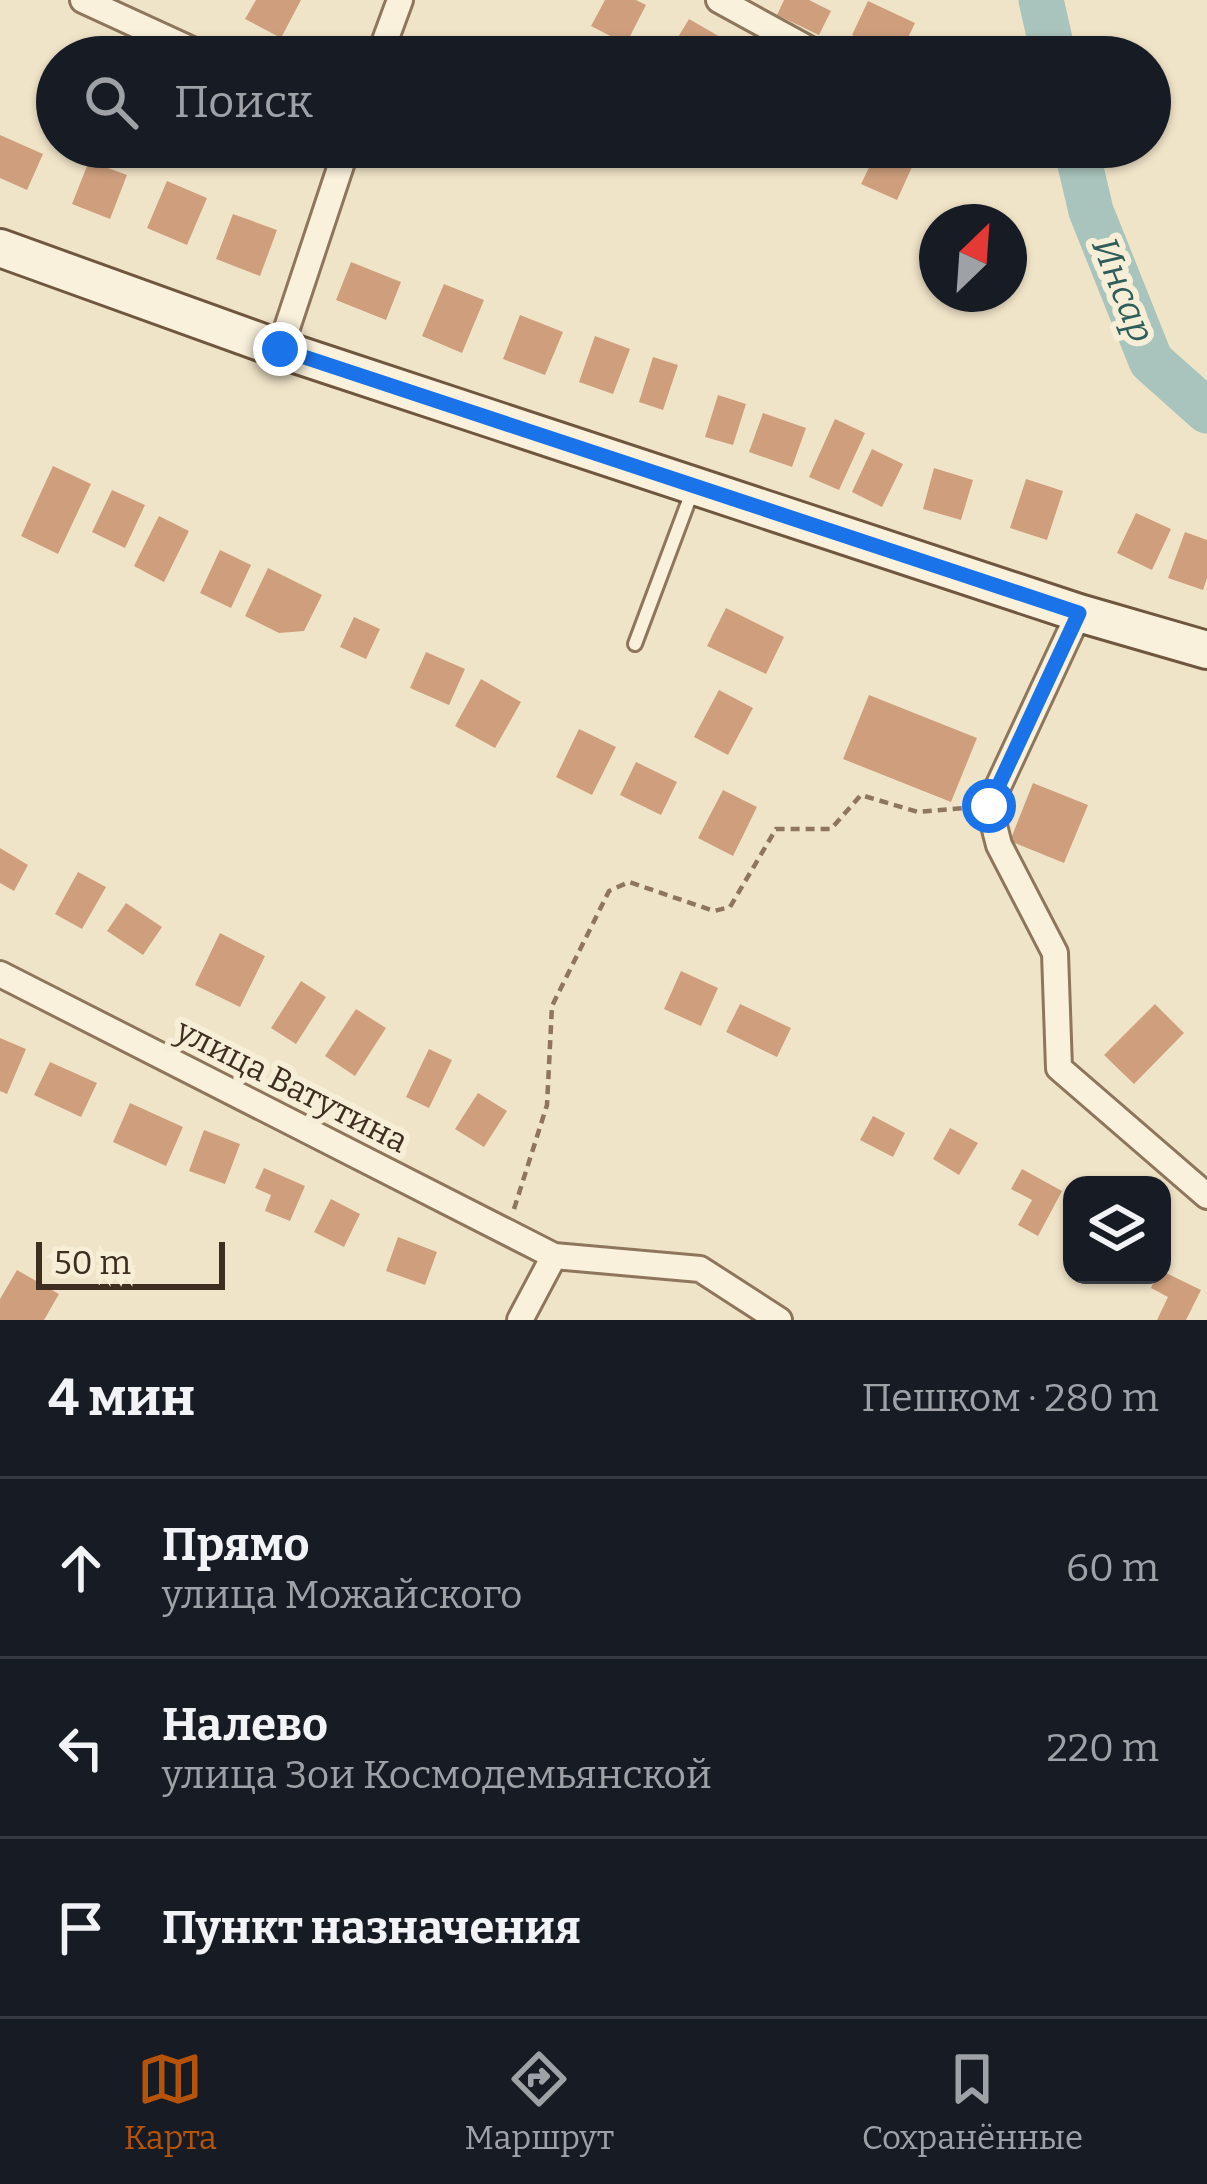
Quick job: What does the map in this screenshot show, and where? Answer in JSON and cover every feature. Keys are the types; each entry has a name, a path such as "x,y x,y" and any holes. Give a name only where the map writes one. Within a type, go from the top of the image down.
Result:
{"street":[{"path":"82,0 162,36"},
{"path":"387,36 400,0"},
{"path":"719,0 785,36"},
{"path":"280,349 340,168"},
{"path":"0,248 280,349 1079,613 1207,650"},
{"path":"1079,613 989,806 999,845 1055,953 1059,1068 1207,1196"},
{"name":"улица Ватутина","path":"0,974 554,1256"},
{"path":"520,1320 554,1256 700,1269 779,1320"}],"lane":[{"path":"635,644 694,485"}],"path":[{"path":"507,1232 547,1105 552,1006 609,891 629,882 714,911 730,907 776,829 830,829 861,796 918,812 989,806"}],"building":[{"path":"256,0 301,0 282,36 245,19"},
{"path":"605,0 636,0 646,5 630,36 610,36 591,26"},
{"path":"784,0 809,0 831,11 819,35 777,15"},
{"path":"868,1 915,23 909,36 852,35"},
{"path":"689,19 719,36 679,36"},
{"path":"0,135 36,151 37,168 27,190 0,178"},
{"path":"86,168 108,168 127,175 110,219 72,204"},
{"path":"869,168 912,168 897,200 861,184"},
{"path":"167,181 207,198 187,245 147,228"},
{"path":"233,214 277,230 260,276 216,259"},
{"path":"351,262 401,282 386,320 336,300"},
{"path":"444,284 484,300 462,353 422,336"},
{"path":"520,315 563,332 545,375 503,359"},
{"path":"595,336 630,349 613,394 579,382"},
{"path":"653,357 678,365 663,410 639,402"},
{"path":"718,395 746,404 733,445 705,437"},
{"path":"763,413 806,428 792,467 749,452"},
{"path":"835,419 865,433 839,490 809,477"},
{"path":"872,449 903,464 882,507 852,492"},
{"path":"53,466 91,484 58,554 21,536"},
{"path":"934,468 973,480 961,520 923,509"},
{"path":"1026,479 1063,491 1047,540 1010,528"},
{"path":"112,490 145,505 125,548 92,532"},
{"path":"1136,513 1171,529 1152,570 1117,553"},
{"path":"159,516 189,531 164,582 134,566"},
{"path":"1185,532 1207,540 1203,590 1168,578"},
{"path":"220,550 251,565 231,608 200,593"},
{"path":"268,568 322,595 304,631 279,633 245,616"},
{"path":"726,608 784,637 766,674 707,646"},
{"path":"354,617 380,629 366,659 340,647"},
{"path":"426,652 465,669 449,705 410,688"},
{"path":"481,679 521,702 495,748 455,726"},
{"path":"719,690 753,708 728,755 694,737"},
{"path":"869,695 977,738 951,802 843,759"},
{"path":"579,729 616,747 592,795 556,777"},
{"path":"636,762 677,782 661,815 620,795"},
{"path":"1033,783 1088,805 1064,863 1010,841"},
{"path":"723,790 757,807 733,856 698,838"},
{"path":"0,848 28,865 14,891 0,883"},
{"path":"78,872 106,887 82,929 55,914"},
{"path":"126,903 162,927 143,955 107,931"},
{"path":"220,933 265,956 240,1007 195,985"},
{"path":"681,971 718,988 701,1026 664,1009"},
{"path":"301,981 326,997 296,1044 271,1028"},
{"path":"740,1004 791,1028 777,1057 726,1032"},
{"path":"1155,1004 1184,1033 1134,1084 1104,1055"},
{"path":"356,1009 386,1028 355,1076 325,1056"},
{"path":"0,1038 26,1049 7,1094 0,1091"},
{"path":"429,1049 452,1060 429,1108 406,1097"},
{"path":"50,1062 97,1083 81,1117 34,1095"},
{"path":"478,1093 507,1111 484,1147 455,1129"},
{"path":"130,1103 183,1127 166,1166 113,1142"},
{"path":"873,1116 905,1133 893,1157 860,1140"},
{"path":"950,1128 978,1143 959,1175 933,1159"},
{"path":"204,1130 240,1144 225,1184 189,1171"},
{"path":"264,1168 305,1186 290,1221 265,1211 271,1195 255,1188"},
{"path":"1022,1169 1062,1191 1038,1236 1018,1225 1032,1200 1011,1189"},
{"path":"331,1199 360,1214 344,1247 314,1232"},
{"path":"398,1237 437,1252 425,1285 386,1271"},
{"path":"17,1270 59,1294 44,1320 0,1320 0,1299"},
{"path":"1171,1275 1201,1290 1186,1320 1157,1320 1168,1297 1151,1288 1171,1284"}],"waterway":[{"name":"Инсар","path":"1041,0 1049,36"},
{"name":"Инсар","path":"1081,168 1091,211 1151,361 1207,411"}],"route":[{"path":"280,349 1079,613 989,806"}]}
